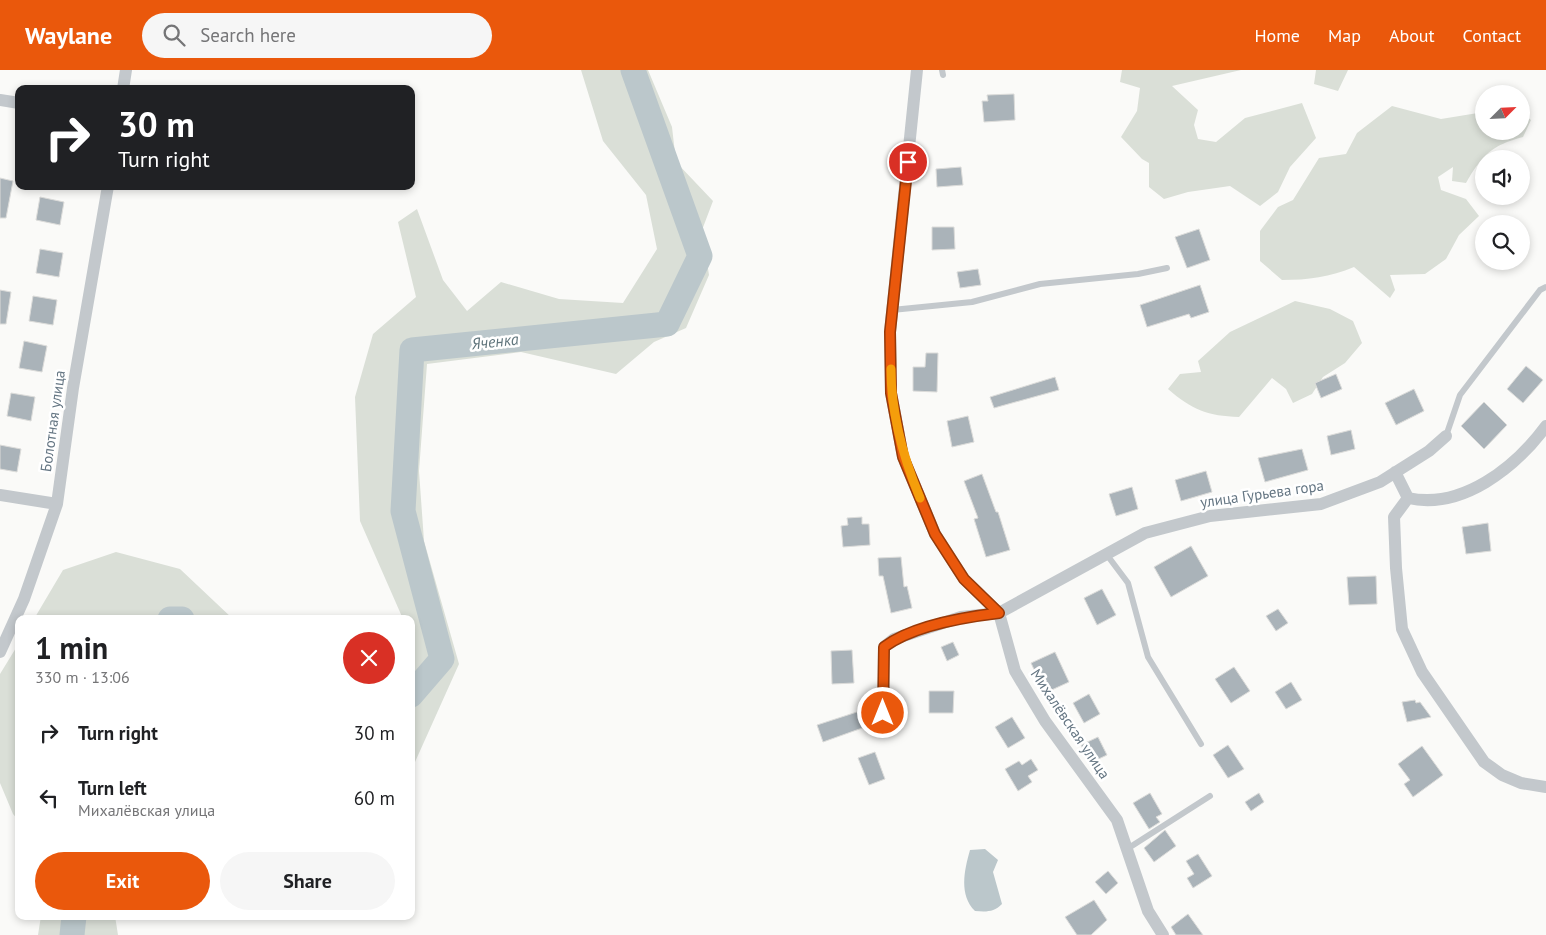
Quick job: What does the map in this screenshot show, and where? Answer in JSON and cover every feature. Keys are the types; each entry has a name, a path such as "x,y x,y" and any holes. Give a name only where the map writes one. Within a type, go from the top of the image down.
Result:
{"street":[{"path":"123,85 126,70"},
{"path":"917,70 892,310 891,393 903,457 935,534 964,579 999,613"},
{"path":"0,100 15,102"},
{"name":"Болотная улица","path":"17,615 57,504 73,388 107,190"},
{"path":"1408,498 1438,501 1473,489 1505,470 1546,426"},
{"name":"улица Гурьева гора","path":"999,613 1144,533 1210,516 1321,504 1380,482 1428,451 1446,436"},
{"path":"1395,472 1408,498"},
{"path":"0,495 57,504"},
{"path":"1408,498 1394,517 1396,568 1402,629 1422,672 1484,762 1502,775 1521,783 1546,787"},
{"path":"883,730 884,647 894,639 961,618 999,613"},
{"name":"Михалёвская улица","path":"999,613 1015,671 1045,721 1117,820 1148,910 1163,935"},
{"name":"Болотная улица","path":"0,652 15,619"}],"lane":[{"path":"892,310 972,302 1040,284 1138,274 1167,268"},
{"path":"1446,436 1460,395 1540,290 1546,287"},
{"path":"1107,555 1128,583 1148,657 1201,744"},
{"path":"1127,849 1210,796"}],"shaded area":[{"path":"581,70 648,70 672,127 676,162 713,201 702,230 709,275 686,328 654,342 616,374 521,352 427,364 419,471 424,541 459,664 415,762 415,615 401,615 360,521 355,397 373,334 416,297 398,222 417,209 443,280 467,311 501,282 559,299 623,303 657,249 646,195 603,141"},
{"path":"1122,70 1241,70 1172,86 1198,110 1194,125 1198,139 1216,142 1245,118 1302,103 1316,138 1290,167 1278,192 1260,206 1230,186 1188,192 1164,199 1149,187 1149,163 1142,159 1121,137 1137,111 1140,88 1120,82"},
{"path":"1316,70 1348,70 1338,91 1314,84"},
{"path":"1392,106 1441,119 1475,113 1475,140 1512,140 1492,150 1475,150 1475,168 1466,183 1452,181 1453,167 1438,177 1441,190 1466,199 1478,215 1475,215 1475,220 1459,235 1446,259 1425,274 1390,275 1395,290 1390,298 1354,267 1319,277 1282,280 1260,261 1260,231 1278,207 1293,200 1319,158 1346,154 1357,133"},
{"path":"1295,301 1330,309 1353,321 1362,343 1345,363 1323,377 1312,394 1293,403 1286,389 1272,378 1239,417 1218,415 1193,407 1168,389 1180,374 1201,372 1198,361 1230,332"},
{"path":"116,552 180,569 229,615 36,615 63,570"},
{"path":"15,650 15,816 0,783 0,674"},
{"path":"985,849 998,860 993,872 1002,904 990,911 975,911 970,905 965,890 966,866 970,850"},
{"path":"40,920 116,920 118,935 38,935"}],"building":[{"path":"1014,94 1015,120 984,122 982,101 988,101 987,95"},
{"path":"961,167 963,185 937,187 936,169"},
{"path":"0,178 13,181 6,218 0,218"},
{"path":"40,197 64,202 60,225 36,220"},
{"path":"932,227 954,227 955,249 932,250"},
{"path":"1199,229 1210,260 1187,268 1175,237"},
{"path":"40,249 63,253 59,277 36,273"},
{"path":"978,269 981,285 960,288 957,272"},
{"path":"1200,285 1209,312 1191,318 1189,314 1147,327 1140,305"},
{"path":"0,290 11,292 6,324 0,324"},
{"path":"33,296 57,300 53,325 29,321"},
{"path":"24,341 47,346 42,372 19,368"},
{"path":"926,353 938,353 937,392 913,391 913,367 925,367"},
{"path":"1526,366 1543,380 1523,403 1507,389"},
{"path":"1336,374 1342,389 1321,398 1315,383"},
{"path":"1055,377 1059,390 994,408 990,397"},
{"path":"1414,389 1424,411 1396,425 1385,403"},
{"path":"11,393 35,397 31,421 7,416"},
{"path":"1484,402 1507,425 1484,449 1461,426"},
{"path":"968,416 974,442 952,447 947,421"},
{"path":"1351,430 1355,449 1331,455 1327,436"},
{"path":"0,445 21,449 17,472 0,469"},
{"path":"1302,449 1308,470 1265,482 1258,458"},
{"path":"1206,471 1212,492 1181,501 1175,480"},
{"path":"982,474 996,512 998,512 1010,550 986,557 974,519 978,518 964,481"},
{"path":"1132,487 1138,509 1116,516 1109,494"},
{"path":"862,517 862,524 869,524 870,545 843,547 841,526 848,525 847,518"},
{"path":"1488,523 1491,551 1466,554 1462,527"},
{"path":"1191,546 1208,576 1171,597 1154,567"},
{"path":"901,557 904,587 907,586 912,608 891,613 883,576 879,576 878,558"},
{"path":"1376,576 1377,604 1349,605 1347,577"},
{"path":"1102,589 1116,615 1097,625 1084,598"},
{"path":"1278,609 1288,623 1276,631 1266,616"},
{"path":"953,642 959,655 947,661 941,647"},
{"path":"852,650 854,683 832,684 831,651"},
{"path":"1055,652 1069,682 1045,693 1031,663"},
{"path":"1234,667 1250,691 1231,703 1215,679"},
{"path":"1291,682 1302,700 1286,709 1275,692"},
{"path":"929,691 954,691 953,713 929,713"},
{"path":"1089,694 1100,714 1084,723 1073,703"},
{"path":"1415,700 1416,703 1420,702 1431,717 1407,722 1402,702"},
{"path":"860,711 865,727 823,742 817,725"},
{"path":"1012,717 1025,738 1008,748 995,727"},
{"path":"1098,737 1107,755 1090,763 1081,745"},
{"path":"1228,745 1244,769 1228,778 1213,755"},
{"path":"1422,746 1443,775 1413,797 1404,784 1410,780 1398,764"},
{"path":"875,752 885,779 869,785 858,758"},
{"path":"1031,759 1038,770 1028,776 1032,782 1018,791 1005,769 1019,761 1022,765"},
{"path":"1150,793 1162,814 1156,817 1160,822 1149,829 1133,803"},
{"path":"1259,793 1264,802 1251,811 1245,802"},
{"path":"1165,830 1176,846 1154,862 1144,848"},
{"path":"1198,854 1212,876 1193,888 1187,878 1194,874 1186,861"},
{"path":"1108,871 1118,883 1106,894 1095,882"},
{"path":"1094,900 1107,920 1091,935 1077,935 1065,917"},
{"path":"1188,914 1203,935 1176,935 1171,927"}],"waterway":[{"name":"Яченка","path":"415,690 442,659 403,511 412,350 667,324 700,256 633,70"},
{"name":"Яченка","path":"72,935 74,920"}],"slow traffic":[{"path":"891,369 891,393 903,457 920,498"}],"route":[{"path":"883,713 884,647 894,639 961,618 999,613 964,579 935,534 903,457 891,393 890,332 908,162"}]}
